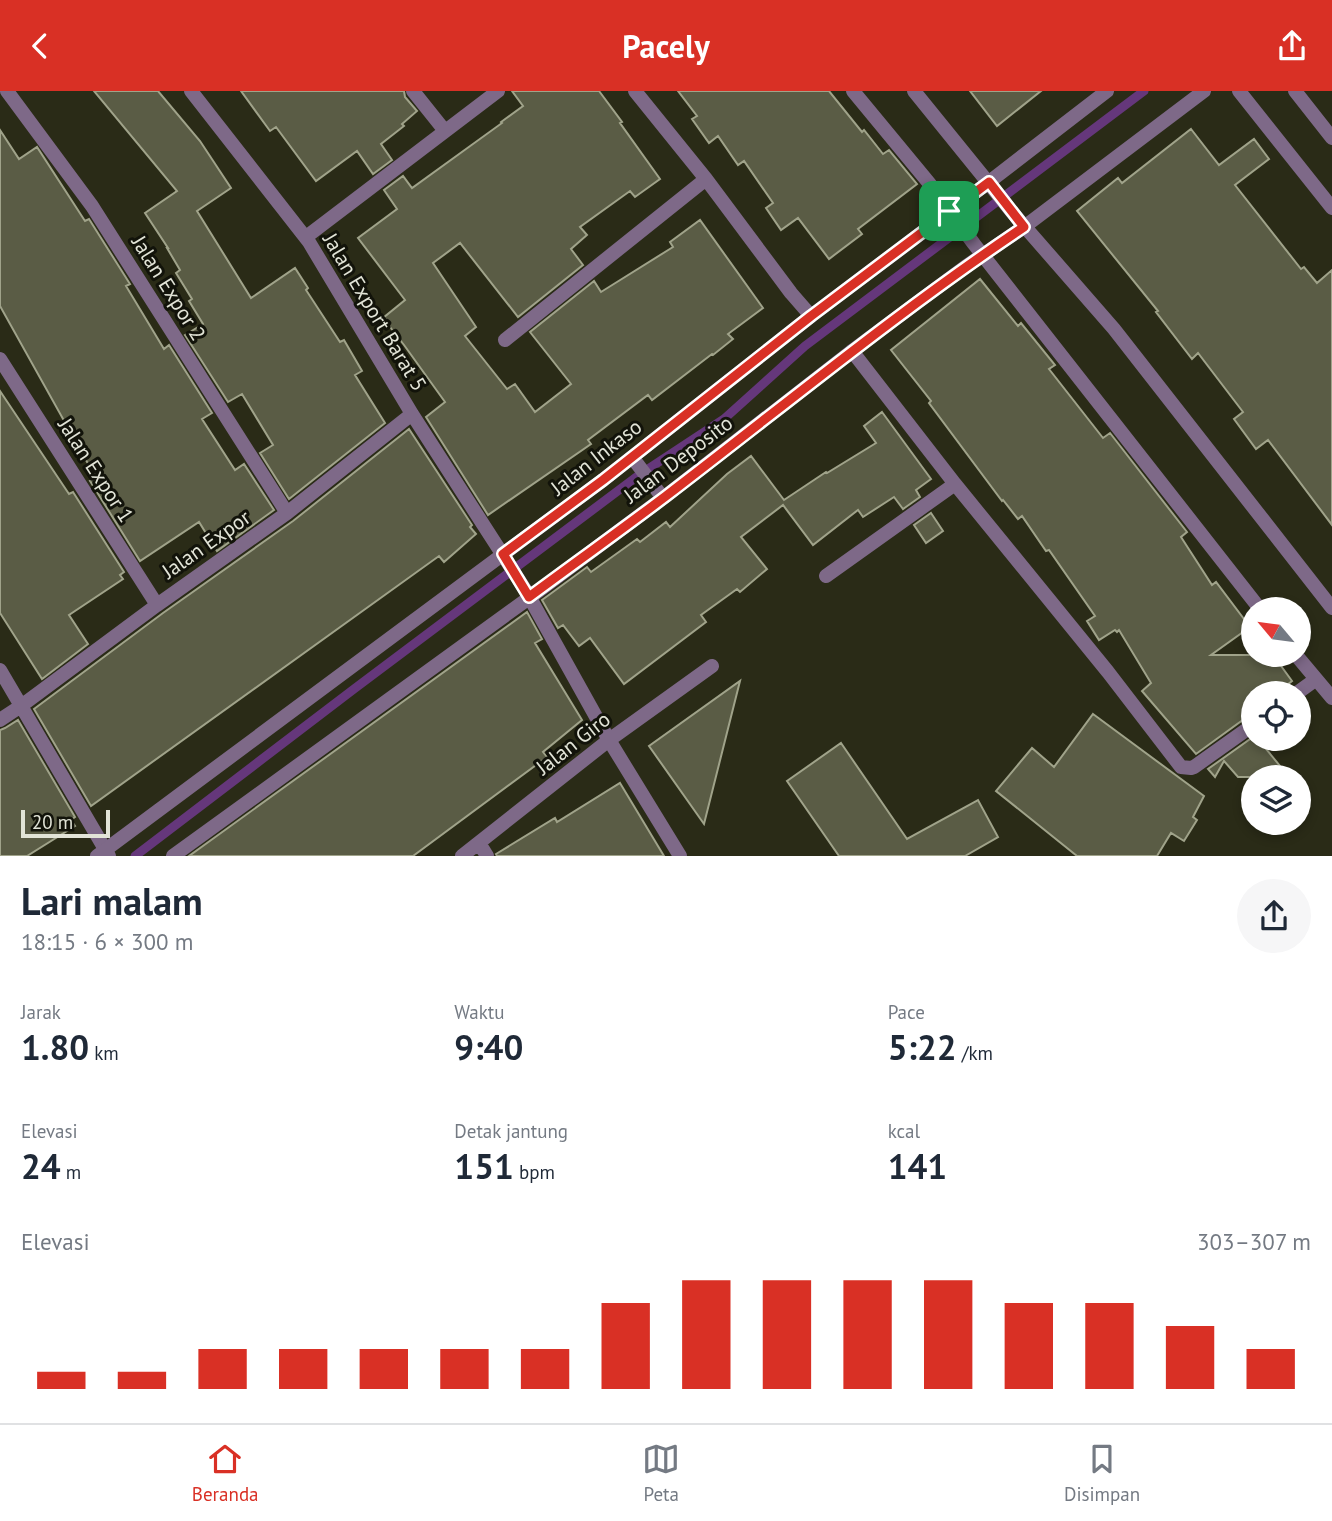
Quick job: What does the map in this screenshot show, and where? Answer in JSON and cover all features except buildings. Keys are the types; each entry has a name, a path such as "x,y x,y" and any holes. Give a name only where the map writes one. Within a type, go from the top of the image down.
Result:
{"street":[{"name":"Jalan Expor 2","path":"7,91 92,207 287,513"},
{"name":"Jalan Export Barat 5","path":"191,91 306,237 412,414 527,594 609,740 680,856"},
{"path":"413,91 445,131"},
{"path":"306,237 498,91"},
{"path":"635,91 811,316"},
{"path":"853,91 1251,597"},
{"path":"914,91 1024,227 1114,329 1332,608"},
{"name":"Jalan Inkaso","path":"104,854 636,462 811,316 991,185 1107,91"},
{"name":"Jalan Deposito","path":"173,856 852,351 978,250 1024,227 1204,91"},
{"path":"1239,91 1332,208"},
{"path":"1294,91 1332,138"},
{"path":"505,340 706,179"},
{"path":"852,351 1181,767 1194,767 1241,734"},
{"name":"Jalan Expor 1","path":"0,359 157,605"},
{"name":"Jalan Expor","path":"0,720 287,513 412,414"},
{"path":"636,462 659,493"},
{"path":"826,576 955,484"},
{"name":"Jalan Giro","path":"462,856 483,850 609,740 712,666"},
{"path":"1305,667 1332,698"},
{"path":"0,670 104,854"},
{"path":"1311,683 1315,680"}],"waterway":[{"path":"135,856 639,475 724,419 805,346 1144,91"}],"route":[{"path":"989,182 1024,227 852,351 663,498 529,597 503,554 603,480 949,211 989,182"}]}
